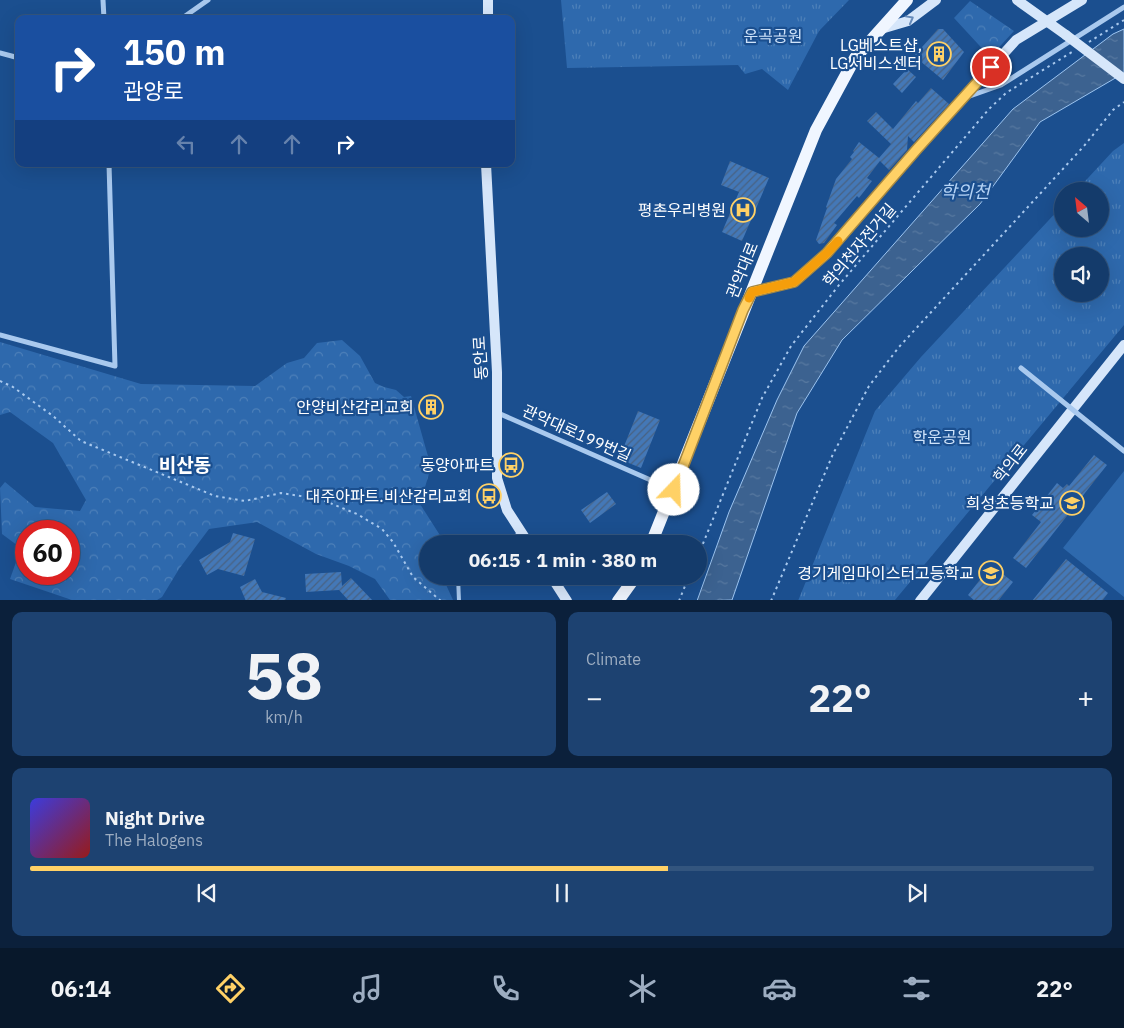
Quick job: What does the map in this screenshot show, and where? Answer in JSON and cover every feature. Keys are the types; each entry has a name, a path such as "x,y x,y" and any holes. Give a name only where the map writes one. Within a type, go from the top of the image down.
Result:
{"main road":[{"name":"관악대로","path":"655,535 816,130 855,58 907,0"},
{"path":"618,600 629,585"}],"street":[{"path":"104,0 104,15"},
{"path":"186,15 208,0"},
{"path":"488,0 488,15"},
{"path":"881,29 908,21 936,0"},
{"path":"1017,0 1047,20 1124,79"},
{"path":"752,292 794,282 827,253 1016,40 1082,0"},
{"path":"962,100 1001,85 1124,7"},
{"path":"0,53 15,57"},
{"path":"0,335 115,366 109,167"},
{"name":"동안로","path":"486,167 498,413 497,478 507,510 523,535"},
{"name":"학의로","path":"920,600 1124,346"},
{"path":"1021,368 1124,451"},
{"name":"관악대로199번길","path":"498,413 674,490"},
{"path":"557,585 567,600"}],"lane":[{"path":"517,535 521,532"},
{"path":"458,585 459,600"}],"path":[{"path":"1082,46 1124,20"},
{"name":"학의천자전거길","path":"707,535 762,398 791,346 840,284 989,109 1006,93 1073,51"},
{"path":"771,600 833,454 869,386 899,347 1084,146 1113,110 1124,102"},
{"path":"0,381 13,386 54,416 81,441 215,496 245,501 282,493 320,499 357,514 382,529 394,542 413,577 441,600"},
{"path":"679,600 685,585"}],"green space":[{"name":"운곡공원","path":"561,0 849,0 819,31 788,90 762,69 745,74 738,65 567,68"},
{"path":"970,1 1014,31 990,57 954,18"},
{"name":"학운공원","path":"1124,143 1124,325 895,600 798,600 875,411 921,357 1054,215 1054,238 1109,238 1109,182 1084,182 1113,151"},
{"path":"342,340 360,356 375,383 396,390 404,397 411,396 431,467 420,504 440,535 419,535 419,585 446,585 453,600 390,600 375,579 349,566 316,554 257,522 209,529 179,569 162,597 157,600 72,600 28,585 80,585 80,520 15,520 15,544 2,534 0,488 5,482 35,507 80,511 86,500 53,443 10,412 0,415 0,342 141,384 255,386 287,363 304,358 317,343"},
{"path":"1124,471 1124,597 1063,548"},
{"path":"15,565 15,581 10,579"}],"water":[{"name":"학의천","path":"1124,29 1124,73 1040,122 980,204 842,340 797,413 732,600 697,600 703,585 707,585 707,573 729,512 777,400 804,346 1013,109 1113,34"}],"building":[{"name":"LG베스트샵, LG서비스센터","path":"938,29 943,29 964,52 943,80 914,56"},
{"path":"907,69 916,77 902,93 893,84"},
{"path":"931,88 949,104 914,142 908,136 907,150 889,170 880,161 867,178 872,181 859,198 857,196 834,223 837,225 824,243 819,244 816,240 836,179 852,159 850,157 859,142 879,158 891,144 867,121 876,112 893,129 916,101 918,103"},
{"name":"평촌우리병원","path":"730,161 769,178 742,241 722,232 739,192 721,185"},
{"name":"안양비산감리교회","path":"437,397 442,410 424,417 419,404"},
{"path":"638,411 660,420 641,468 619,459"},
{"path":"1094,455 1107,465 1026,568 1013,558 1041,522 1032,515 1057,483 1063,488 1067,484 1069,486"},
{"path":"607,492 616,504 590,523 581,510"},
{"path":"233,533 255,539 244,576 218,569 207,575 199,560 230,542"},
{"path":"1066,559 1108,593 1103,600 1033,600"},
{"path":"999,571 1013,582 999,600 974,600 968,595 982,577 990,583"},
{"path":"341,572 342,586 351,578 372,600 348,600 339,590 306,592 305,574"},
{"path":"255,579 262,592 286,598 285,600 246,600 240,587"}],"slow traffic":[{"path":"749,298 752,292 794,282 838,241"}],"place":[{"name":"LG베스트샵, LG서비스센터","path":"939,54"},
{"name":"평촌우리병원","path":"743,210"},
{"name":"안양비산감리교회","path":"431,407"},
{"name":"동양아파트","path":"511,465"},
{"name":"대주아파트.비산감리교회","path":"489,496"},
{"name":"희성초등학교","path":"1072,503"},
{"name":"경기게임마이스터고등학교","path":"991,573"}],"district":[{"name":"비산동","path":"185,465"}],"route":[{"path":"674,490 743,310 752,292 794,282 827,253 991,67"}]}
